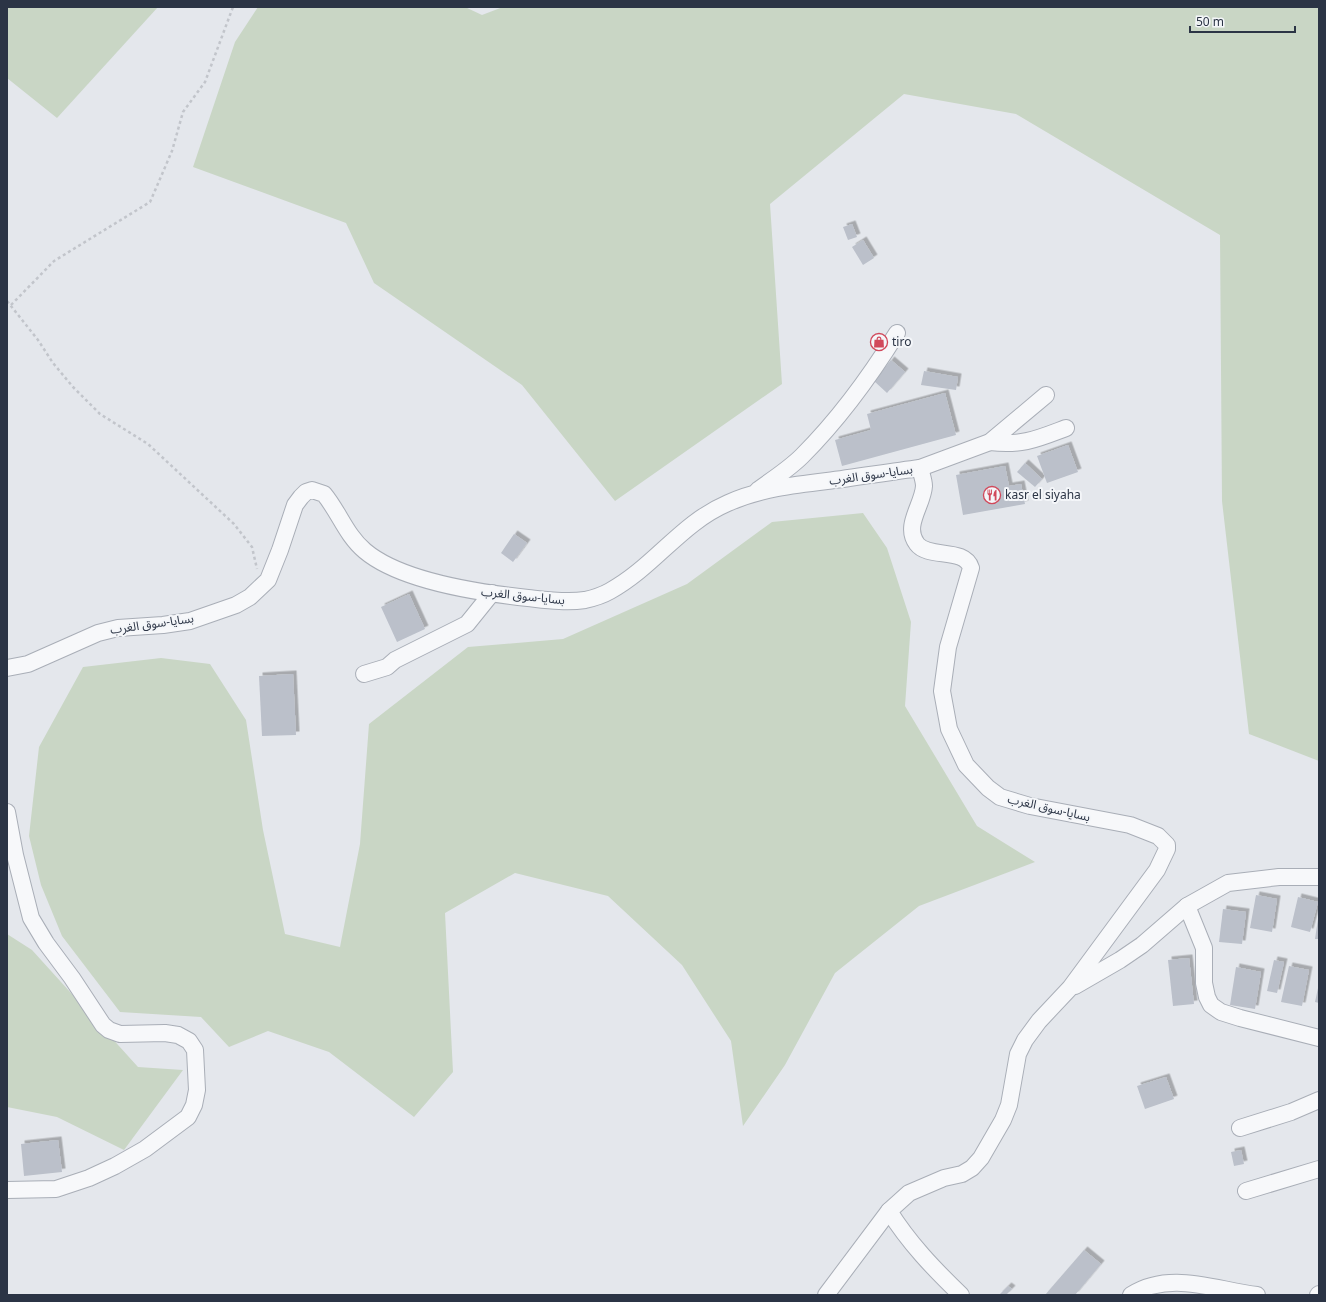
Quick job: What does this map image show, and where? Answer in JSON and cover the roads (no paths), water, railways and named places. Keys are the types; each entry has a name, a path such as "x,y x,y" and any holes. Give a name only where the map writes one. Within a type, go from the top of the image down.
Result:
{"street":[{"path":"756,492 801,457 845,409 875,369 897,333"},
{"path":"920,468 990,442 1046,395"},
{"path":"990,442 1013,444 1023,443 1066,428"},
{"name":"بسايا-سوق الغرب","path":"7,668 28,664 98,633 118,628 164,625 190,621 236,605 250,597 268,580 274,567 295,505 306,492 312,490 324,494 357,543 378,560 393,568 469,590 568,601 585,600 599,596 632,576 653,560 694,521 728,503 756,492 920,468 924,486 912,528 916,543 921,548 962,559 970,564 971,568 948,648 942,691 944,710 949,729 966,765 984,784 1000,797 1030,806 1130,825 1158,836 1167,845 1167,849 1157,870 1070,988 1039,1021 1025,1040 1018,1054 1007,1110 994,1138 981,1158 972,1168 962,1174 944,1178 909,1193 889,1211 826,1295"},
{"path":"364,674 386,667 395,660 466,624 492,593"},
{"path":"7,812 24,893 31,918 46,943 72,978 103,1025 109,1030 120,1034 152,1033 178,1035 189,1042 195,1050 197,1090 194,1105 188,1117 145,1149 115,1166 56,1189 7,1190"},
{"path":"1070,988 1120,960 1142,945 1187,906 1228,883 1279,878 1319,877"},
{"path":"1187,906 1204,948 1204,983 1207,997 1212,1005 1221,1012 1240,1018 1319,1038"},
{"path":"1240,1128 1291,1112 1319,1100"},
{"path":"1246,1191 1319,1170"},
{"path":"889,1211 903,1234 930,1264 962,1295"},
{"path":"1131,1295 1138,1290 1159,1283 1185,1282 1257,1295"}],"place":[{"name":"tiro","path":"879,342"},
{"name":"kasr el siyaha","path":"992,495"}]}
